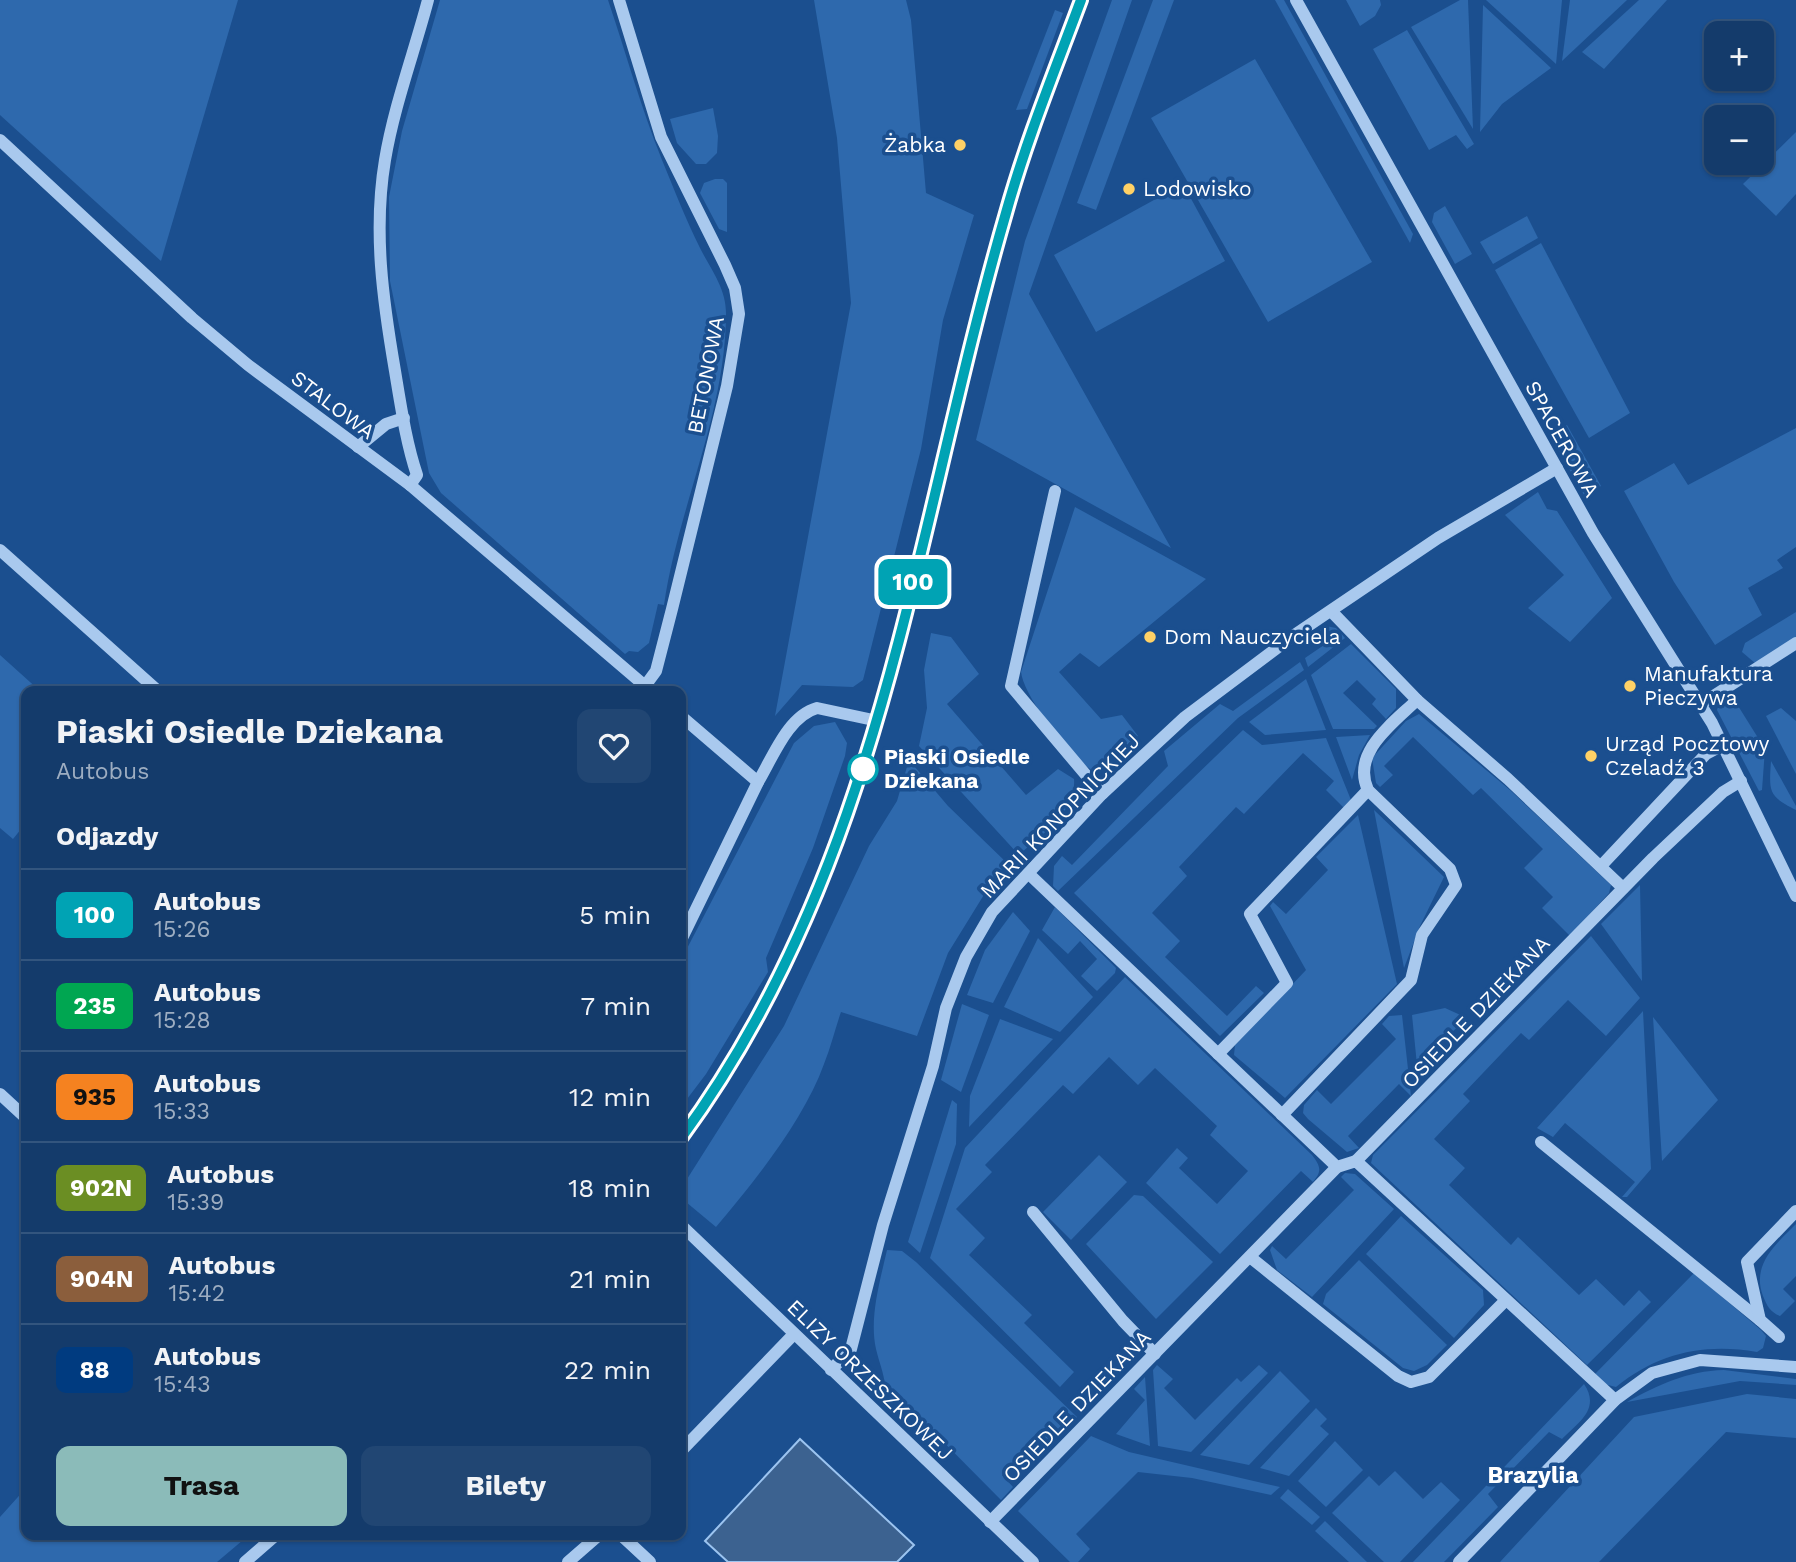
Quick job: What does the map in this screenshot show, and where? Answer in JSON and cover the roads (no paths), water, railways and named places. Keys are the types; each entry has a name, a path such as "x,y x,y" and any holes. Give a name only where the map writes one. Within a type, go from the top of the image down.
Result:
{"street":[{"path":"410,485 417,475 408,447 381,283 379,217 385,159 428,0"},
{"name":"BETONOWA","path":"618,0 661,137 726,265 735,288 739,314 727,386 656,671 649,686"},
{"path":"686,1131 764,1010 826,876 878,721 1006,212 1081,0"},
{"name":"SPACEROWA","path":"1296,0 1556,468 1630,595 1701,704 1796,896"},
{"name":"STALOWA","path":"0,140 248,365 410,485 644,686"},
{"path":"358,447 386,424 404,418"},
{"name":"MARII KONOPNICKIEJ","path":"831,1370 851,1349 946,1008 966,957 992,912 1030,875 1102,794 1185,718 1293,636 1438,538 1556,468"},
{"path":"1055,491 1011,686 1102,794"},
{"path":"0,550 152,686"},
{"path":"1331,611 1417,699 1451,726 1623,888"},
{"path":"1701,704 1796,643"},
{"path":"1282,1115 1410,980 1422,935 1456,885 1450,869 1368,790 1362,778 1364,757 1417,699"},
{"path":"686,930 758,782 792,727 808,710 817,708 878,721"},
{"path":"686,720 758,782"},
{"path":"1601,866 1706,754 1723,745"},
{"name":"OSIEDLE DZIEKANA","path":"990,1522 1338,1167 1356,1161 1623,888 1723,792 1741,781"},
{"path":"1218,1054 1287,983 1250,914 1368,790"},
{"path":"1030,875 1338,1167"},
{"path":"0,1094 21,1113"},
{"path":"1541,1142 1779,1337"},
{"path":"1356,1161 1615,1400"},
{"path":"1760,1320 1747,1262 1796,1211"},
{"path":"1033,1212 1123,1321 1155,1354"},
{"name":"ELIZY ORZESZKOWEJ","path":"686,1230 1033,1562"},
{"path":"1250,1257 1398,1376 1411,1382 1420,1382 1429,1377 1506,1300"},
{"path":"686,1446 794,1334"},
{"path":"1459,1562 1615,1400 1652,1373 1684,1363 1717,1360 1796,1367"},
{"path":"245,1562 270,1540"},
{"path":"568,1562 592,1540"},
{"path":"626,1540 650,1562"}],"place":[{"name":"Żabka","path":"960,145"},
{"name":"Lodowisko","path":"1129,189"},
{"name":"Dom Nauczyciela","path":"1150,637"},
{"name":"Manufaktura Pieczywa","path":"1630,686"},
{"name":"Urząd Pocztowy Czeladź 3","path":"1591,756"},
{"name":"Piaski Osiedle Dziekana","path":"863,769"}],"district":[{"name":"Brazylia","path":"1533,1475"}]}
